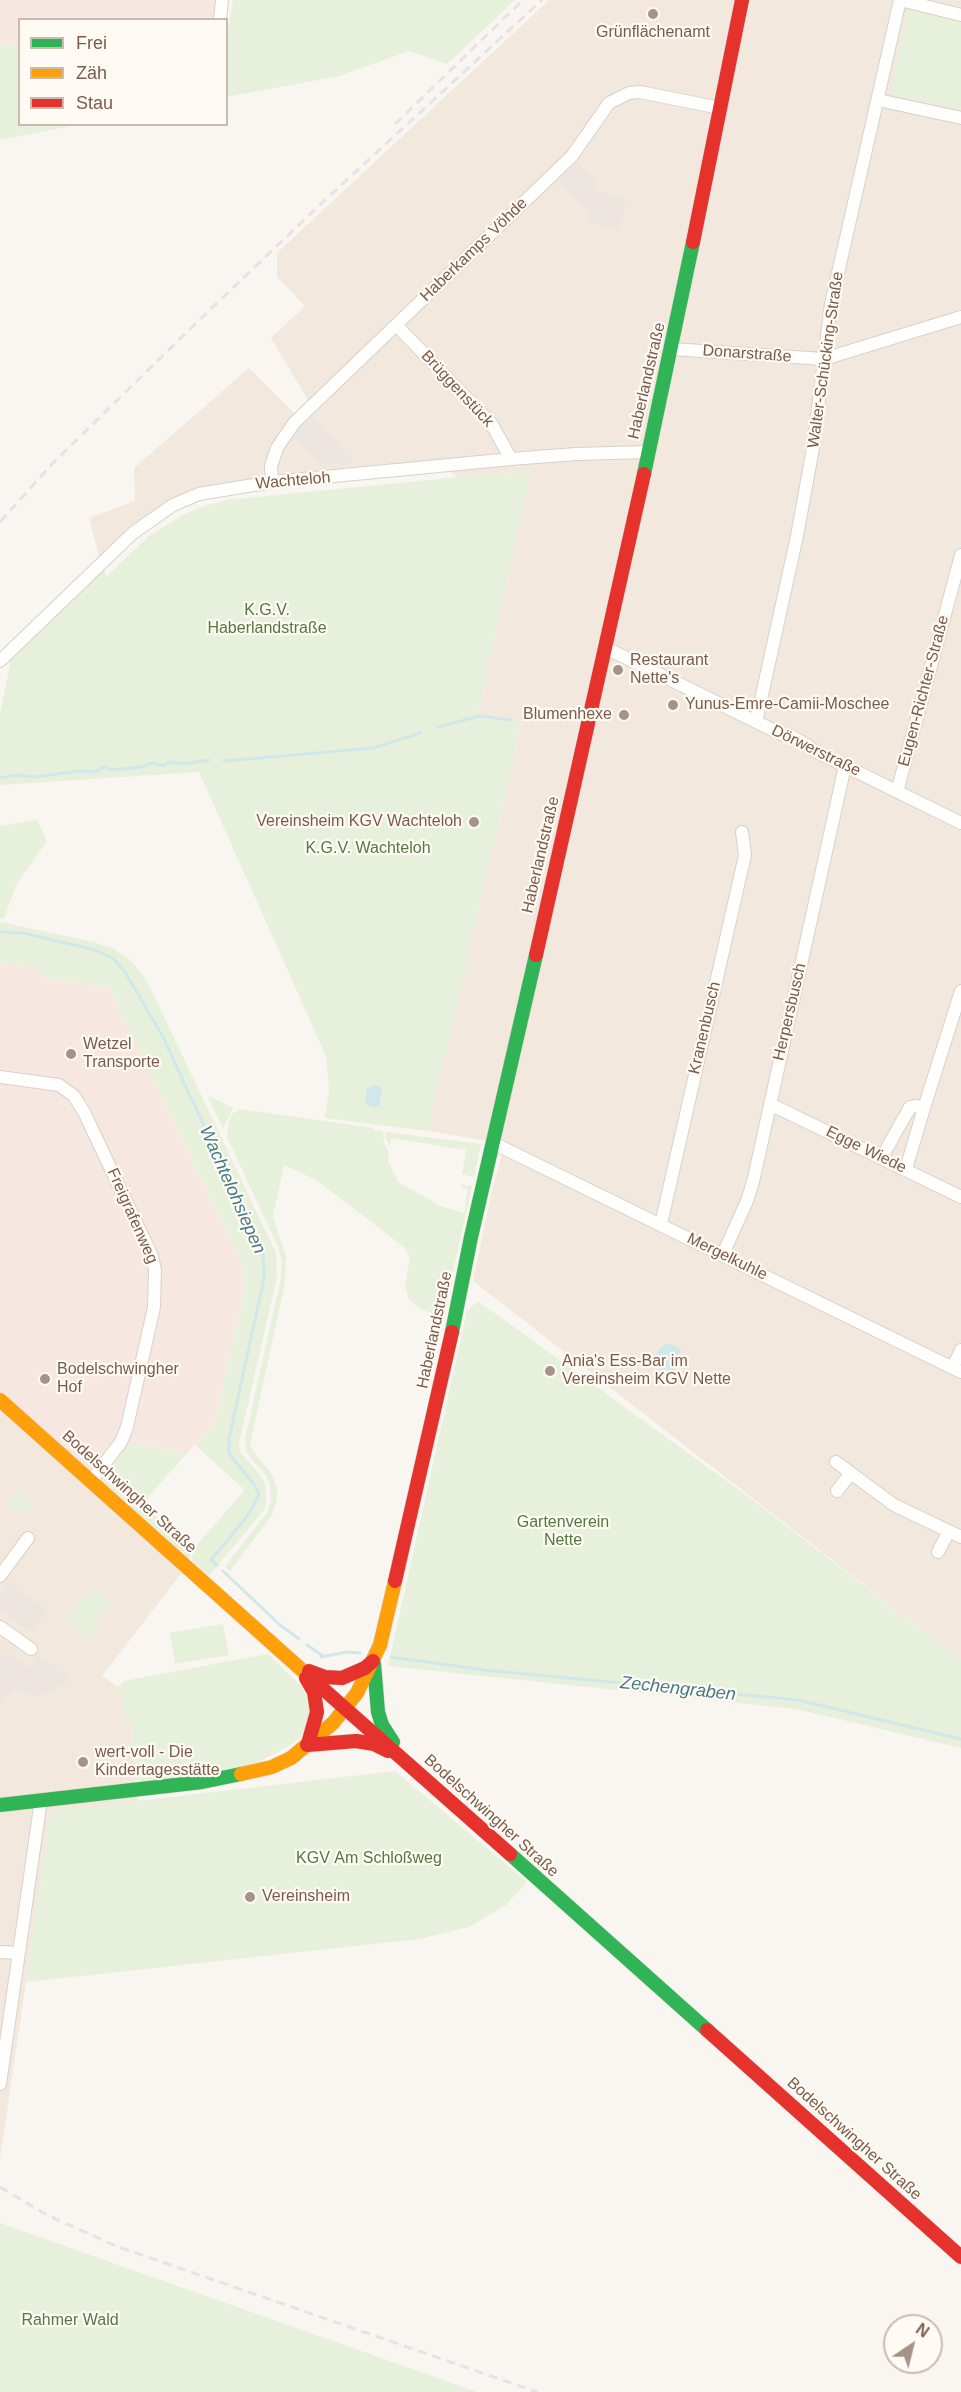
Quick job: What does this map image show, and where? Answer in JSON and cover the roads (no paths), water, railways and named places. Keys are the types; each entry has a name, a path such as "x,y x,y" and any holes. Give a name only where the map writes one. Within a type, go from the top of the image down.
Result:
{"street":[{"path":"220,18 222,0"},
{"name":"Haberlandstraße","path":"0,1805 231,1777 272,1767 291,1758 346,1709 366,1679 380,1645 606,648 671,349 742,0"},
{"path":"900,0 961,15"},
{"name":"Walter-Schücking-Straße","path":"756,722 799,525 813,448 831,304 900,0"},
{"name":"Haberkamps Vöhde","path":"272,482 272,466 277,448 285,434 305,412 572,156 604,110 616,98 640,92 720,108"},
{"path":"878,100 961,118"},
{"name":"Donarstraße","path":"671,349 824,359 961,317"},
{"name":"Brüggenstück","path":"396,325 491,423 511,459"},
{"name":"Wachteloh","path":"0,661 147,521 173,505 199,494 272,482 511,459 648,452"},
{"name":"Eugen-Richter-Straße","path":"897,792 961,555"},
{"name":"Dörwerstraße","path":"606,648 782,735 789,735 815,751 961,823"},
{"name":"Herpersbusch","path":"723,1254 747,1201 845,766"},
{"name":"Kranenbusch","path":"661,1224 745,855 742,832"},
{"path":"906,1169 961,991"},
{"name":"Freigrafenweg","path":"0,1077 59,1085 74,1096 84,1112 152,1256 155,1270 154,1307 127,1427 120,1442 91,1481"},
{"name":"Egge Wiede","path":"770,1104 961,1197"},
{"path":"882,1157 910,1107 924,1108"},
{"name":"Mergelkuhle","path":"493,1143 957,1370"},
{"path":"957,1370 961,1350"},
{"name":"Bodelschwingher Straße","path":"0,1400 961,2257"},
{"path":"836,1462 894,1505 961,1537"},
{"path":"837,1491 851,1473"},
{"path":"938,1552 949,1531"},
{"path":"0,1576 28,1538"},
{"path":"0,1627 31,1649"},
{"path":"298,1665 325,1677 333,1678 365,1668 373,1660"},
{"path":"373,1660 378,1712 382,1725 404,1760"},
{"path":"298,1665 314,1692 316,1702 316,1719 307,1745 342,1740 356,1741 374,1744 404,1760"},
{"path":"0,2084 41,1800"},
{"path":"0,1952 18,1953"}],"water":[{"path":"374,1085 382,1090 379,1106 373,1108 366,1104 365,1098 367,1088"},
{"path":"667,1344 681,1349 675,1368 669,1377 664,1376 659,1370 660,1364 655,1356 662,1346"}],"waterway":[{"name":"Wachtelohsiepen","path":"438,727 480,716 511,720"},
{"name":"Wachtelohsiepen","path":"224,761 373,748 420,733"},
{"name":"Wachtelohsiepen","path":"0,778 16,775 34,777 80,771 94,772 104,767 112,770 141,767 152,763 164,766 169,762 185,764 209,760"},
{"name":"Wachtelohsiepen","path":"0,932 23,933 95,950 114,959 125,972 163,1037 263,1254 264,1278 229,1439 229,1453 255,1486 259,1495 246,1518 211,1560 217,1565"},
{"name":"Wachtelohsiepen","path":"223,1571 280,1625 299,1639"},
{"name":"Wachtelohsiepen","path":"307,1645 323,1656"},
{"name":"Wachtelohsiepen","path":"321,1657 347,1652 360,1653"},
{"name":"Zechengraben","path":"391,1657 485,1670 798,1700 961,1739"}],"railway":[{"path":"395,124 523,0"},
{"path":"0,522 52,464 192,327 325,200 542,0"},
{"path":"0,2187 47,2215 116,2246 537,2392"}],"place":[{"name":"Grünflächenamt","path":"653,14"},
{"name":"Restaurant Nette's","path":"618,670"},
{"name":"Yunus-Emre-Camii-Moschee","path":"673,705"},
{"name":"Blumenhexe","path":"624,715"},
{"name":"Vereinsheim KGV Wachteloh","path":"474,822"},
{"name":"Wetzel Transporte","path":"71,1054"},
{"name":"Ania's Ess-Bar im Vereinsheim KGV Nette","path":"550,1371"},
{"name":"Bodelschwingher Hof","path":"45,1379"},
{"name":"wert-voll - Die Kindertagesstätte","path":"83,1762"},
{"name":"Vereinsheim","path":"250,1897"}],"park label":[{"name":"K.G.V. Haberlandstraße","path":"267,620"},
{"name":"K.G.V. Wachteloh","path":"368,849"},
{"name":"Gartenverein Nette","path":"563,1532"},
{"name":"KGV Am Schloßweg","path":"369,1859"},
{"name":"Rahmer Wald","path":"70,2321"}]}
